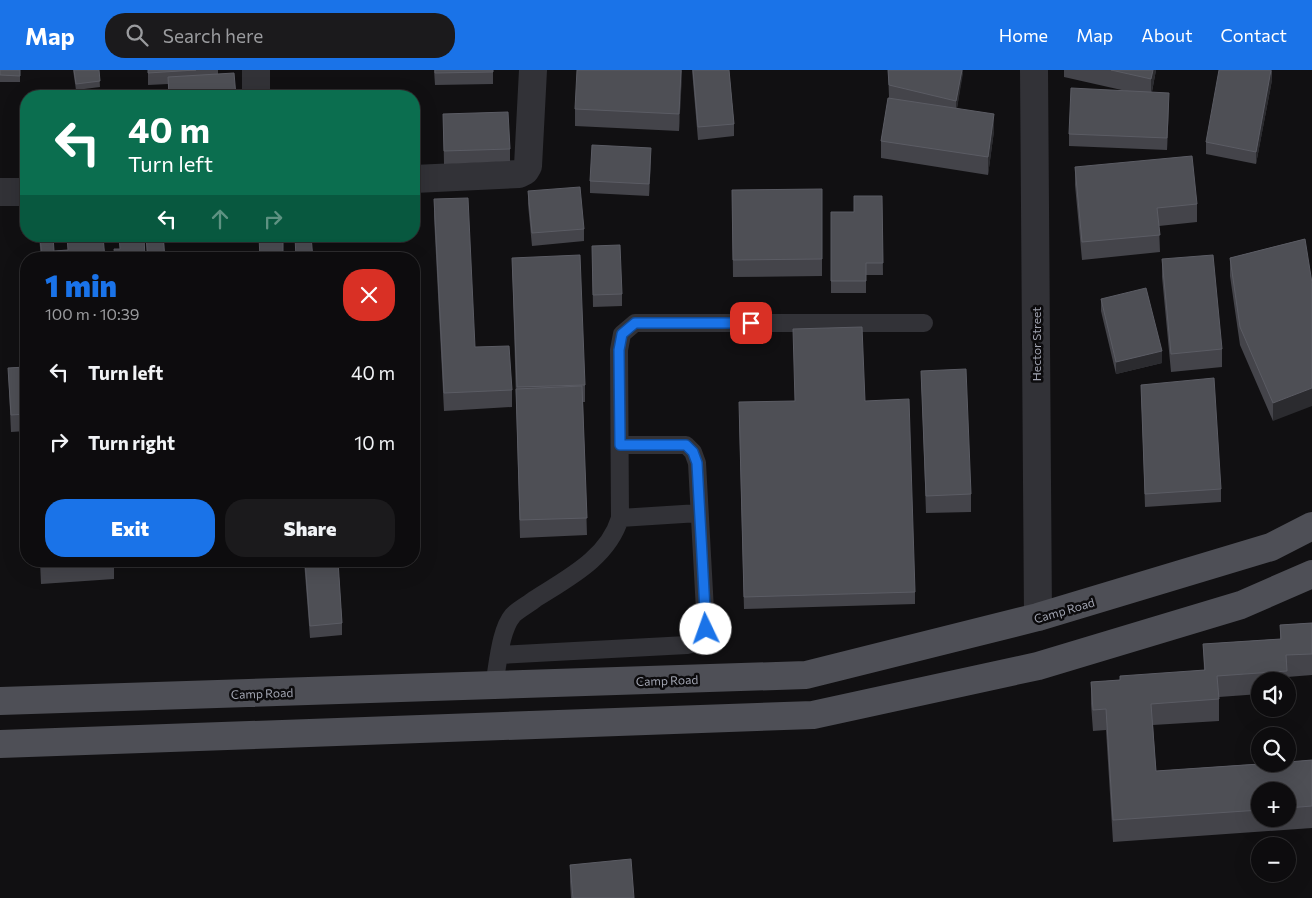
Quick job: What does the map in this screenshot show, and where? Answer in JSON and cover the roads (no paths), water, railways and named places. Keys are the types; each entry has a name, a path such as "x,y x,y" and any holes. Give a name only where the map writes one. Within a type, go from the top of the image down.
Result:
{"main road":[{"name":"Camp Road","path":"0,701 806,675 1038,618 1271,547 1312,526"},
{"path":"0,744 813,715 1038,666 1241,605 1312,574"},
{"path":"329,690 331,732"}],"street":[{"path":"256,70 256,90"},
{"path":"420,179 520,174 525,171 528,166 533,70"},
{"name":"Hector Street","path":"1034,70 1038,618"},
{"path":"0,192 20,192"}],"lane":[{"path":"494,685 505,629 513,614 587,565 608,545 616,532 620,518 619,350 622,334 635,323 924,323"},
{"path":"500,655 687,645 700,642 706,629 697,463 693,452 686,445 620,445"},
{"path":"620,518 699,514"}]}
